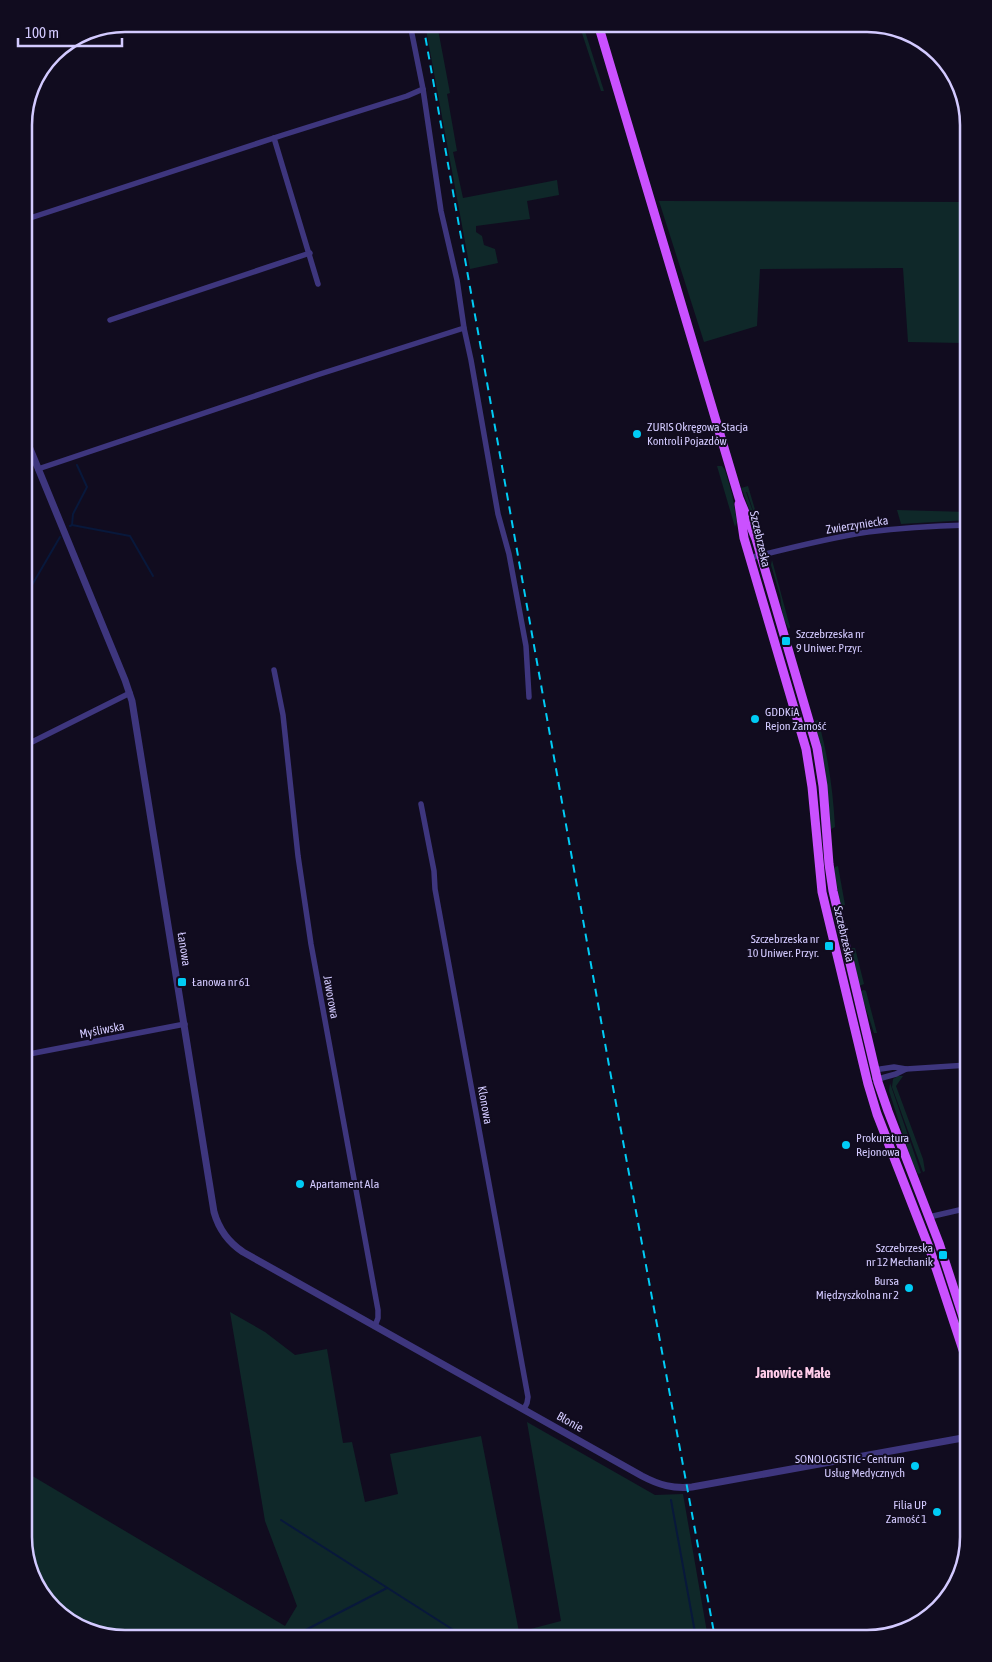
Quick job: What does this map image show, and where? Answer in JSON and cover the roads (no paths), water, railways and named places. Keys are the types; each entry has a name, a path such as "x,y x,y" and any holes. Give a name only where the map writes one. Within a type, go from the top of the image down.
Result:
{"main road":[{"path":"601,33 738,496"},
{"name":"Szczebrzeska","path":"738,496 761,556 816,748 823,786 833,891 876,1074 888,1111 929,1217 960,1308"},
{"name":"Szczebrzeska","path":"738,496 740,518 750,558 806,749 813,792 818,865 822,892 866,1076 877,1114 930,1250 960,1341"}],"street":[{"path":"412,32 423,89 439,196 457,280 498,514 519,605 526,646 529,697"},
{"path":"33,217 407,96 423,89"},
{"path":"274,138 318,284"},
{"path":"110,320 310,253"},
{"path":"38,469 317,375 464,328"},
{"name":"Łanowa","path":"33,456 130,693 214,1209"},
{"name":"Zwierzyniecka","path":"750,558 820,541 870,532 900,528 960,525"},
{"name":"Jaworowa","path":"274,670 282,715 298,856 311,944 378,1310 378,1318 374,1326"},
{"path":"33,742 130,693"},
{"name":"Klonowa","path":"421,804 528,1397 524,1409"},
{"name":"Myśliwska","path":"32,1053 185,1024"},
{"path":"866,1076 894,1068 906,1069 960,1065"},
{"path":"876,1074 896,1074 906,1069"},
{"name":"Błonie","path":"214,1209 221,1231 237,1248 649,1480 672,1488 692,1487 960,1438"},
{"path":"929,1217 960,1210"}],"waterway":[{"path":"70,526 72,525 73,514 87,487 77,465"},
{"path":"72,525 130,536 153,576"},
{"path":"33,584 60,537"},
{"path":"671,1500 695,1630"},
{"path":"281,1520 453,1629"},
{"path":"307,1629 387,1588"}],"railway":[{"path":"425,32 610,1071 713,1630"}],"place":[{"name":"ZURIS Okręgowa Stacja Kontroli Pojazdów","path":"637,434"},
{"name":"Szczebrzeska nr 9 Uniwer. Przyr.","path":"786,641"},
{"name":"GDDKiA Rejon Zamość","path":"755,719"},
{"name":"Szczebrzeska nr 10 Uniwer. Przyr.","path":"829,946"},
{"name":"Łanowa nr 61","path":"182,982"},
{"name":"Prokuratura Rejonowa","path":"846,1145"},
{"name":"Apartament Ala","path":"300,1184"},
{"name":"Szczebrzeska nr 12 Mechanik","path":"943,1255"},
{"name":"Bursa Międzyszkolna nr 2","path":"909,1288"},
{"name":"SONOLOGISTIC - Centrum Usług Medycznych","path":"915,1466"},
{"name":"Filia UP Zamość 1","path":"937,1512"}],"district":[{"name":"Janowice Małe","path":"793,1373"}]}
